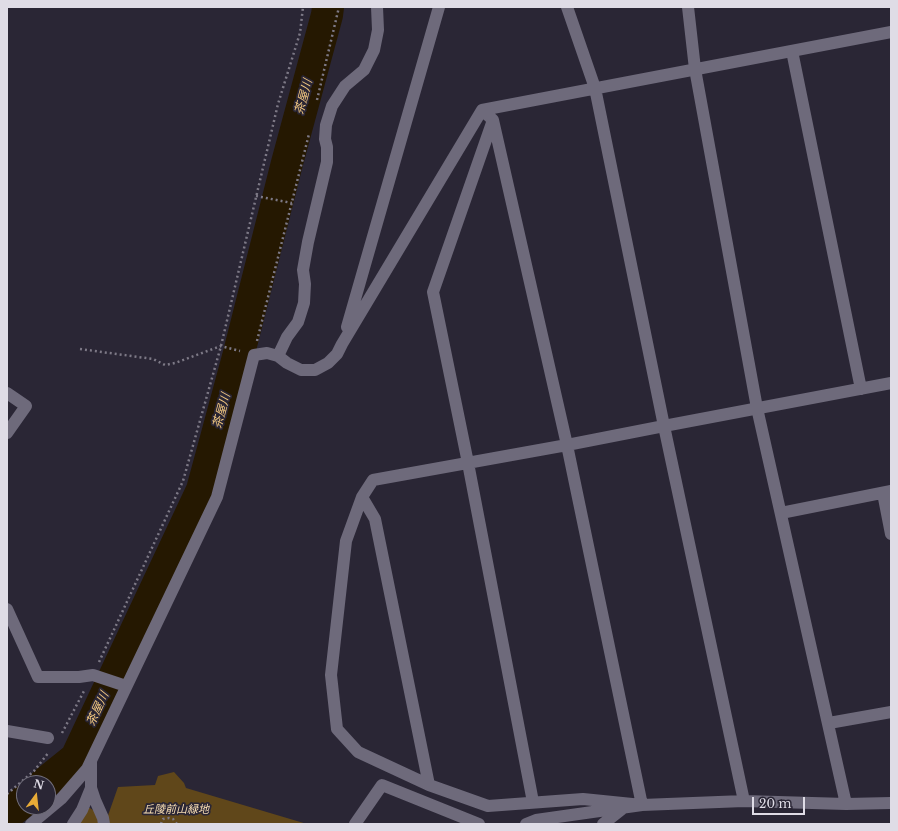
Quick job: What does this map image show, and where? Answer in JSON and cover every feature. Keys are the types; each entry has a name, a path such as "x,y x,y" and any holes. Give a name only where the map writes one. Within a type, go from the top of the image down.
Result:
{"street":[{"path":"278,356 287,337 298,322 304,303 303,270 327,162 327,147 325,139 326,125 332,106 345,86 364,70 374,50 378,30 377,7"},
{"path":"31,824 61,799 87,769 217,497 254,355 267,353 278,356 300,370 315,370 328,363 338,354 439,7"},
{"path":"567,7 595,88 664,426 744,801"},
{"path":"688,7 695,69 757,408 846,804"},
{"path":"342,344 482,110 891,32"},
{"path":"792,51 861,389"},
{"path":"482,110 492,120 567,446 642,805"},
{"path":"492,120 433,292 468,463 533,802"},
{"path":"642,805 583,799 488,806 429,785 358,752 337,729 332,675 345,549 346,541 362,497 373,480 567,446 891,383"},
{"path":"7,393 26,406 7,433"},
{"path":"781,513 887,492 891,534"},
{"path":"362,497 374,519 429,785"},
{"path":"7,609 38,677 79,677 93,675 126,686"},
{"path":"829,723 891,712"},
{"path":"7,731 53,738"},
{"path":"91,760 91,788 104,824"},
{"path":"356,824 382,785 479,824"},
{"path":"73,824 82,810 91,788"},
{"path":"526,824 536,820 642,805 744,801 846,804 891,803"},
{"path":"603,824 623,808"}],"path":[{"path":"53,738 93,675 184,481 220,346 278,104 300,33 303,7"},
{"path":"316,105 339,7"},
{"path":"80,349 153,359 165,365 175,363 220,346 254,355 311,128"},
{"path":"256,196 292,203"},
{"path":"7,794 34,771 51,750"},
{"path":"162,824 163,819 169,818 173,819 177,824"}],"green space":[{"name":"丘陵前山緑地","path":"174,772 184,783 186,788 307,824 105,824 118,787 155,785 158,776"},
{"path":"86,808 90,808 97,813 101,824 75,824"}],"waterway":[{"name":"茶屋川","path":"55,775 76,758 202,490 238,357 328,7"},
{"name":"茶屋川","path":"7,815 16,808"}]}
